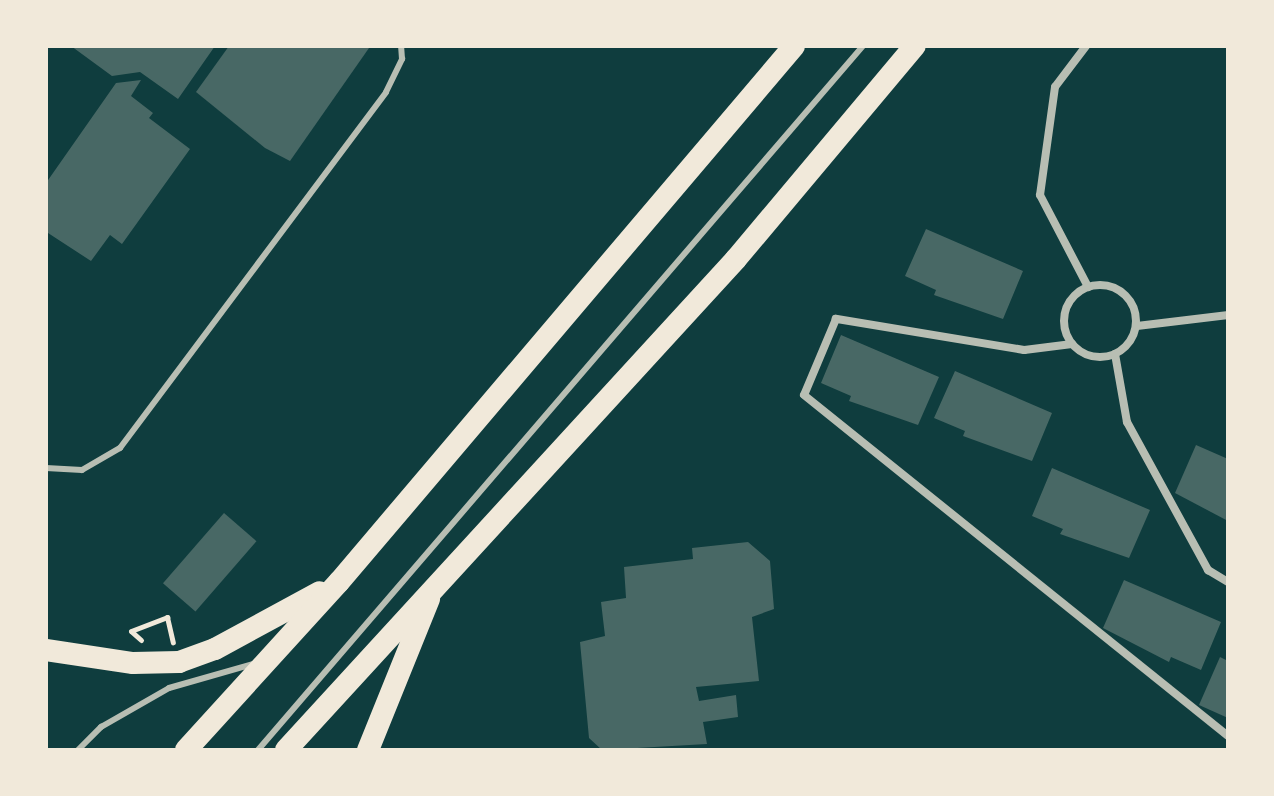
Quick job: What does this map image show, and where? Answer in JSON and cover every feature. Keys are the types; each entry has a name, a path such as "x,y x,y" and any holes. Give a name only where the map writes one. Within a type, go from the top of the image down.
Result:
{"highway":[{"path":"186,750 339,582 794,46"},
{"path":"286,750 437,581 736,259 915,46"},
{"path":"367,746 437,581"},
{"path":"46,650 133,663 179,662 215,649 339,582"}],"street":[{"path":"1086,46 1055,87 1040,195 1088,287"},
{"path":"1088,287 1123,293 1136,313 1137,326 1115,354 1092,357 1072,344 1024,350 836,319 804,395 1228,736"},
{"path":"1072,344 1065,311 1088,287"},
{"path":"1137,326 1228,315"},
{"path":"1115,354 1127,422 1208,570 1228,582"}],"lane":[{"path":"46,468 82,470 120,448 386,92 402,59 401,46"},
{"path":"258,750 863,46"},
{"path":"78,750 101,727 169,688 264,661"}],"path":[{"path":"131,631 167,617"}],"building":[{"path":"71,46 215,46 178,99 140,72 112,76"},
{"path":"229,46 369,48 290,161 265,148 196,92"},
{"path":"141,80 131,96 153,113 149,118 190,149 122,244 110,235 91,261 48,233 46,183 116,83"},
{"path":"926,229 1023,271 1003,319 934,295 936,290 905,276"},
{"path":"841,335 939,377 918,425 849,401 851,396 821,383"},
{"path":"955,371 1052,413 1032,461 963,436 965,431 934,418"},
{"path":"1196,445 1228,459 1228,521 1175,493"},
{"path":"1052,468 1150,510 1129,558 1060,534 1063,529 1032,516"},
{"path":"224,513 256,541 195,611 163,583"},
{"path":"748,542 770,561 774,609 752,617 759,681 696,687 699,701 736,695 738,717 703,722 707,744 602,750 589,738 580,642 605,636 601,602 626,598 624,567 693,559 692,548"},
{"path":"1124,580 1221,622 1201,670 1171,657 1169,662 1103,628"},
{"path":"1220,657 1228,661 1228,718 1199,705"}]}
